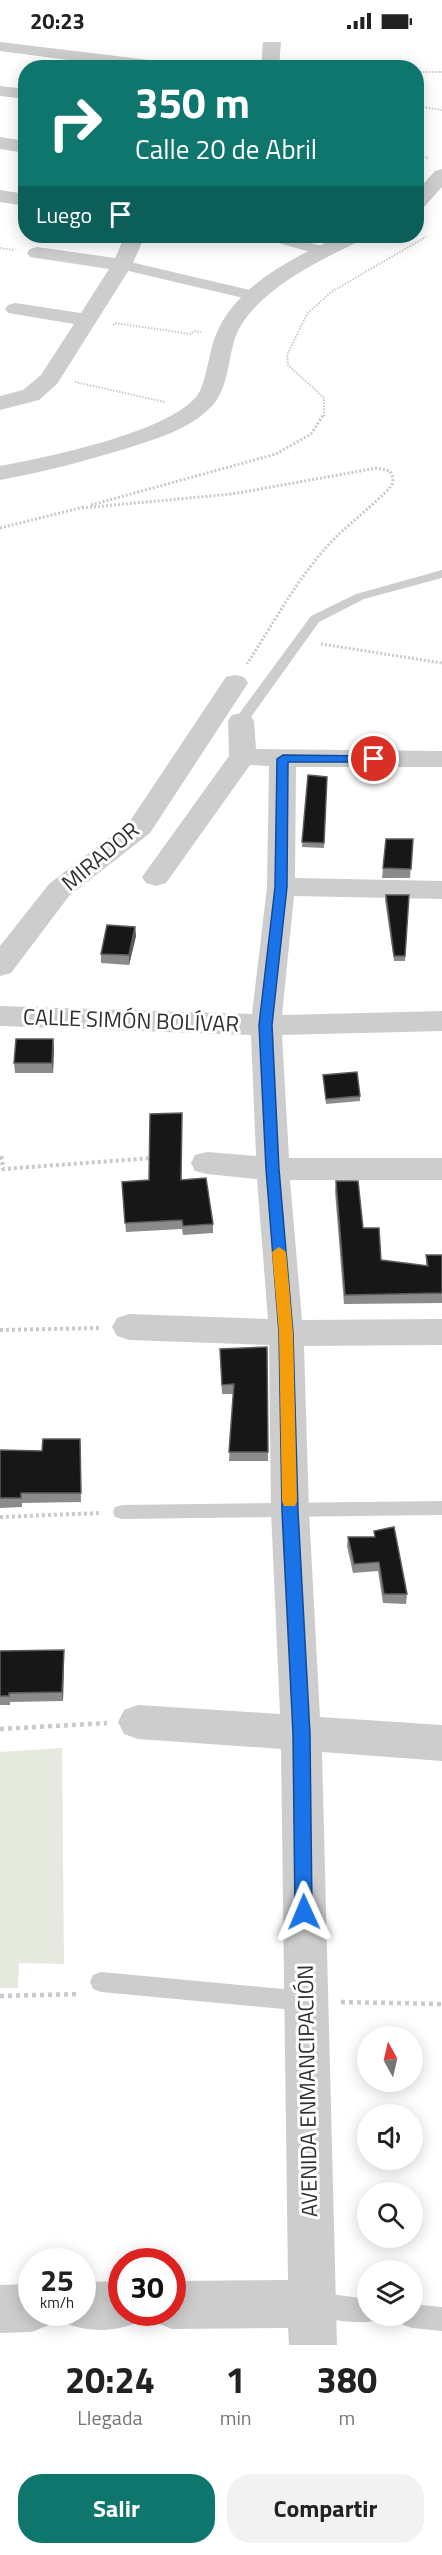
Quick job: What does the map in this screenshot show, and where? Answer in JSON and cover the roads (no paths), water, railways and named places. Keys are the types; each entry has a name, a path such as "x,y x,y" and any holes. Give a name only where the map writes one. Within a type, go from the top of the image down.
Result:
{"street":[{"path":"271,60 272,42"},
{"path":"0,46 112,60"},
{"path":"0,91 18,93"},
{"path":"0,143 18,146"},
{"path":"424,195 442,175"},
{"path":"0,196 18,199"},
{"path":"0,403 21,399 37,392 49,379 122,265 132,243"},
{"path":"295,243 324,251"},
{"path":"0,473 59,462 153,433 178,422 198,409 210,393 224,341 232,322 256,296 324,251 341,243"},
{"path":"38,253 122,265 256,296"},
{"path":"15,309 87,320"},
{"name":"MIRADOR","path":"0,966 59,890 140,827 235,683"},
{"path":"156,877 243,756 240,721"},
{"path":"243,756 283,759 442,759"},
{"name":"AVENIDA ENMANCIPACIÓN","path":"283,759 281,887 266,1025 273,1169 286,1333 290,1511 301,1734 313,2324"},
{"path":"281,887 442,890"},
{"name":"CALLE SIMÓN BOLÍVAR","path":"0,1016 266,1025 442,1021"},
{"path":"207,1163 273,1169 442,1169"},
{"path":"129,1327 286,1333 442,1332"},
{"path":"138,1722 442,1743"},
{"path":"186,2307 313,2324"},
{"path":"0,2309 18,2308"}],"lane":[{"path":"240,721 315,619 348,601 442,574"},
{"path":"122,1512 442,1508"},
{"path":"95,1988 305,2001"},
{"path":"313,2324 357,2314"},
{"path":"423,2317 442,2319"}]}
